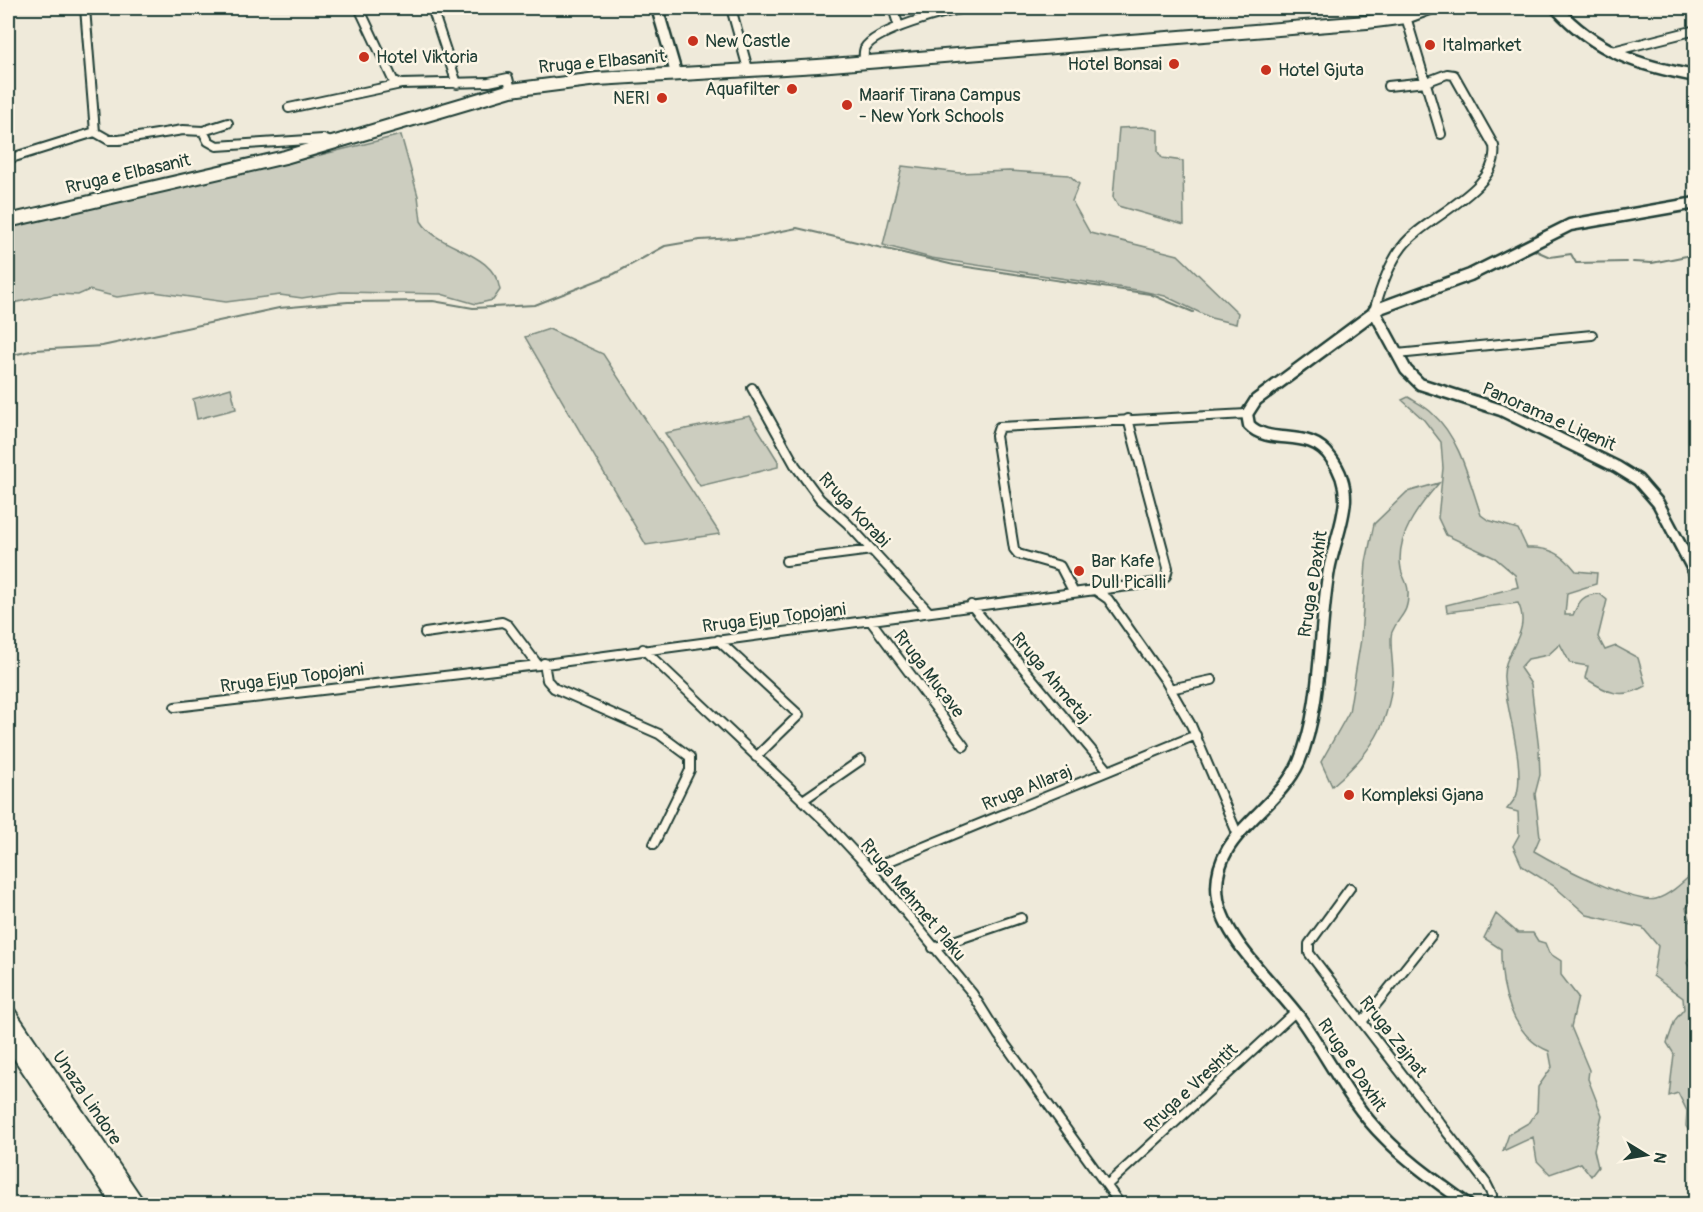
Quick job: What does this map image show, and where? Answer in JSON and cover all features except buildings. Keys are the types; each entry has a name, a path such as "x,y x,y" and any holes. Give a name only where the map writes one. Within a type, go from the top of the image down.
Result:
{"highway":[{"name":"Unaza Lindore","path":"8,1013 137,1204"},
{"name":"Unaza Lindore","path":"8,1037 120,1204"}],"main road":[{"name":"Rruga e Elbasanit","path":"8,221 285,157 511,90 588,80 864,62 1406,17 1430,8"}],"street":[{"path":"85,8 95,132"},
{"path":"432,8 457,84"},
{"path":"657,8 676,73"},
{"path":"731,8 748,69"},
{"path":"893,8 898,27"},
{"path":"864,62 864,51 868,44 898,27 947,11 966,8"},
{"path":"1556,8 1612,52 1636,63 1695,76"},
{"path":"361,12 393,80 401,84"},
{"path":"1406,17 1441,134"},
{"path":"1612,52 1695,30"},
{"path":"1374,311 1381,288 1401,248 1474,189 1488,173 1495,160 1494,146 1454,75 1447,74 1426,82 1388,86"},
{"path":"289,108 401,84 457,84 508,78 511,90"},
{"path":"8,159 95,132 109,140 183,130 203,131 228,123"},
{"path":"203,131 208,141 217,146 323,139 333,143"},
{"path":"1073,591 1060,566 1018,554 1014,549 997,430 1001,427 1128,419 1190,419 1247,414 1256,400 1374,311 1477,273 1570,225 1695,203"},
{"name":"Panorama e Liqenit","path":"1374,311 1406,370 1420,384 1495,407 1629,473 1658,503 1695,575"},
{"path":"1397,354 1592,335"},
{"name":"Rruga Korabi","path":"752,388 795,465 819,499 872,550 929,612"},
{"name":"Rruga e Daxhit","path":"1247,414 1249,426 1258,432 1308,440 1322,448 1338,471 1344,500 1329,568 1316,684 1302,753 1288,782 1237,833 1227,849 1217,886 1221,910 1235,936 1295,1012 1376,1129 1394,1147 1467,1204"},
{"name":"Rruga Ejup Topojani","path":"175,707 541,664 1073,591 1161,582 1168,568 1128,419"},
{"path":"786,561 872,550"},
{"path":"1095,590 1108,599 1170,689 1196,735 1237,833"},
{"name":"Rruga Ahmetaj","path":"971,605 1108,770"},
{"name":"Rruga Muçave","path":"870,620 964,746"},
{"path":"425,633 496,621 502,622 508,625 541,664 547,680 554,688 659,734 690,757 690,770 654,844"},
{"path":"718,640 799,715 756,757"},
{"name":"Rruga Mehmet Plaku","path":"643,649 803,800 870,869 972,993 999,1036 1120,1204"},
{"path":"1170,689 1212,680"},
{"name":"Rruga Allaraj","path":"870,869 1196,735"},
{"path":"803,800 861,760"},
{"name":"Rruga Zajnat","path":"1350,888 1308,948 1486,1183 1492,1195 1492,1204"},
{"path":"933,948 1021,918"},
{"path":"1362,1022 1431,936"},
{"name":"Rruga e Vreshtit","path":"1107,1185 1295,1012"}],"shaded area":[{"path":"1143,127 1158,130 1158,152 1162,158 1183,161 1184,225 1118,206 1113,197 1119,128"},
{"path":"401,135 418,196 421,221 440,239 477,258 488,267 496,277 500,290 493,300 476,304 441,294 341,292 302,298 280,295 226,302 154,292 117,297 89,290 78,295 55,294 8,304 8,225 173,185 284,164"},
{"path":"902,166 960,173 1009,171 1069,175 1079,184 1072,201 1090,233 1178,255 1238,313 1236,324 1211,318 1165,296 931,258 883,245"},
{"path":"549,329 603,354 720,534 646,545 525,337"},
{"path":"231,388 236,409 197,419 193,399"},
{"path":"1408,397 1430,411 1450,435 1468,474 1481,515 1488,520 1518,529 1527,548 1554,552 1576,571 1597,573 1596,584 1567,593 1565,615 1573,615 1580,602 1586,597 1600,594 1607,600 1598,637 1605,650 1616,646 1638,658 1646,686 1622,694 1601,688 1585,678 1588,666 1570,663 1560,644 1548,655 1528,659 1520,668 1531,684 1539,750 1540,775 1535,794 1540,837 1534,851 1595,882 1645,899 1656,899 1666,894 1694,872 1695,899 1686,908 1695,936 1694,947 1687,963 1695,976 1695,1141 1686,1126 1687,1111 1678,1093 1669,1096 1674,1054 1667,1043 1675,1020 1684,1009 1683,998 1653,976 1658,946 1643,928 1587,915 1554,886 1522,866 1513,846 1519,835 1518,812 1507,809 1517,794 1519,767 1504,678 1507,660 1520,633 1522,614 1518,603 1447,612 1446,605 1518,587 1515,575 1495,558 1446,535 1438,518 1443,468 1441,442 1424,420 1402,400"},
{"path":"750,416 778,461 778,467 700,486 665,433"},
{"path":"1439,483 1410,522 1402,545 1401,569 1408,588 1408,599 1405,610 1391,635 1393,673 1388,708 1383,723 1368,750 1332,786 1321,762 1349,712 1361,639 1366,562 1374,524 1407,492"},
{"path":"1496,914 1518,933 1533,933 1538,941 1545,943 1549,953 1561,961 1561,975 1578,997 1571,1027 1589,1070 1588,1079 1602,1115 1594,1150 1598,1167 1591,1176 1581,1163 1550,1174 1537,1161 1533,1137 1503,1151 1509,1134 1530,1122 1537,1111 1538,1087 1552,1067 1549,1051 1536,1044 1517,1022 1506,994 1501,949 1484,938"}],"waterway":[{"path":"8,356 35,350 102,346 279,308 348,302 433,301 473,308 535,305 614,274 665,246 700,240 752,237 797,228 954,265 1150,294 1193,312"},
{"path":"1534,250 1550,257 1571,254 1576,263 1626,262"},
{"path":"1633,262 1652,263 1696,254"}],"place":[{"name":"New Castle","path":"693,41"},
{"name":"Italmarket","path":"1430,45"},
{"name":"Hotel Viktoria","path":"364,57"},
{"name":"Hotel Bonsai","path":"1174,64"},
{"name":"Hotel Gjuta","path":"1266,70"},
{"name":"Aquafilter","path":"792,89"},
{"name":"NERI","path":"662,98"},
{"name":"Maarif Tirana Campus - New York Schools","path":"847,105"},
{"name":"Bar Kafe Dull Picalli","path":"1079,571"},
{"name":"Kompleksi Gjana","path":"1349,795"}]}
